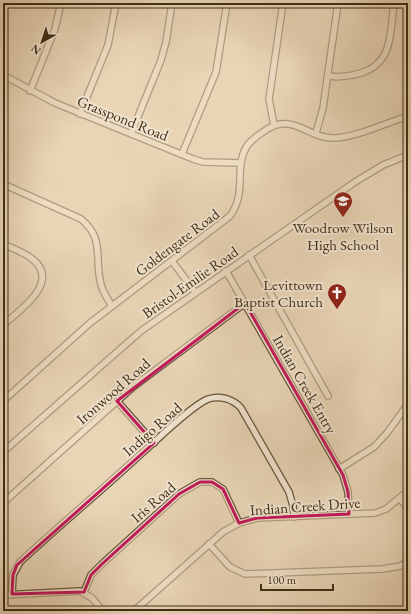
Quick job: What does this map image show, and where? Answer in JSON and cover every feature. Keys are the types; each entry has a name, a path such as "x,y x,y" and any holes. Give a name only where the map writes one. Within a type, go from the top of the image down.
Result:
{"street":[{"path":"3,8 4,3"},
{"path":"30,91 55,29 61,3"},
{"path":"80,114 108,45 116,3"},
{"path":"132,134 161,60 166,42 172,3"},
{"path":"182,154 216,72 227,3"},
{"path":"283,3 269,99 274,125 289,123 329,138 344,137 408,116"},
{"path":"316,133 323,108 338,3"},
{"path":"328,76 353,76 371,70 379,64 387,51 394,3"},
{"name":"Grasspond Road","path":"3,75 30,91 80,114 182,154 204,162 241,162"},
{"name":"Goldengate Road","path":"3,401 78,333 220,226 234,212 240,195 241,162 247,147 252,141 274,125"},
{"name":"Bristol-Emilie Road","path":"3,452 126,343 195,292 369,173 408,155"},
{"path":"3,184 81,220 91,229 97,242 101,285 112,306"},
{"path":"3,244 31,257 39,267 42,275 40,288 35,296 3,325"},
{"path":"249,255 328,396"},
{"path":"172,261 195,292"},
{"name":"Indian Creek Entry","path":"226,271 339,468 347,485 349,514"},
{"name":"Ironwood Road","path":"3,504 117,401 154,371 245,304"},
{"name":"Indigo Road","path":"12,594 13,575 20,562 154,443 206,400 218,397 234,401 247,418 289,492 294,517"},
{"path":"117,401 154,443"},
{"path":"339,468 374,448 408,404"},
{"name":"Iris Road","path":"84,592 91,576 102,564 179,494 197,483 207,481 220,486 227,494 239,524"},
{"name":"Indian Creek Drive","path":"137,610 223,532 239,524 257,518 381,511 400,499 408,491"},
{"path":"400,499 408,508"},
{"path":"209,544 230,567 245,574 382,569 401,566 408,561"},
{"path":"3,595 84,592 92,598 103,611"}],"highlighted area":[{"path":"245,303 343,475 348,492 349,514 257,518 239,523 223,489 212,482 200,482 179,494 102,564 91,575 84,592 12,594 13,575 17,565 154,443 117,401"}],"place":[{"name":"Woodrow Wilson High School","path":"343,218"},
{"name":"Levittown Baptist Church","path":"337,310"}]}
